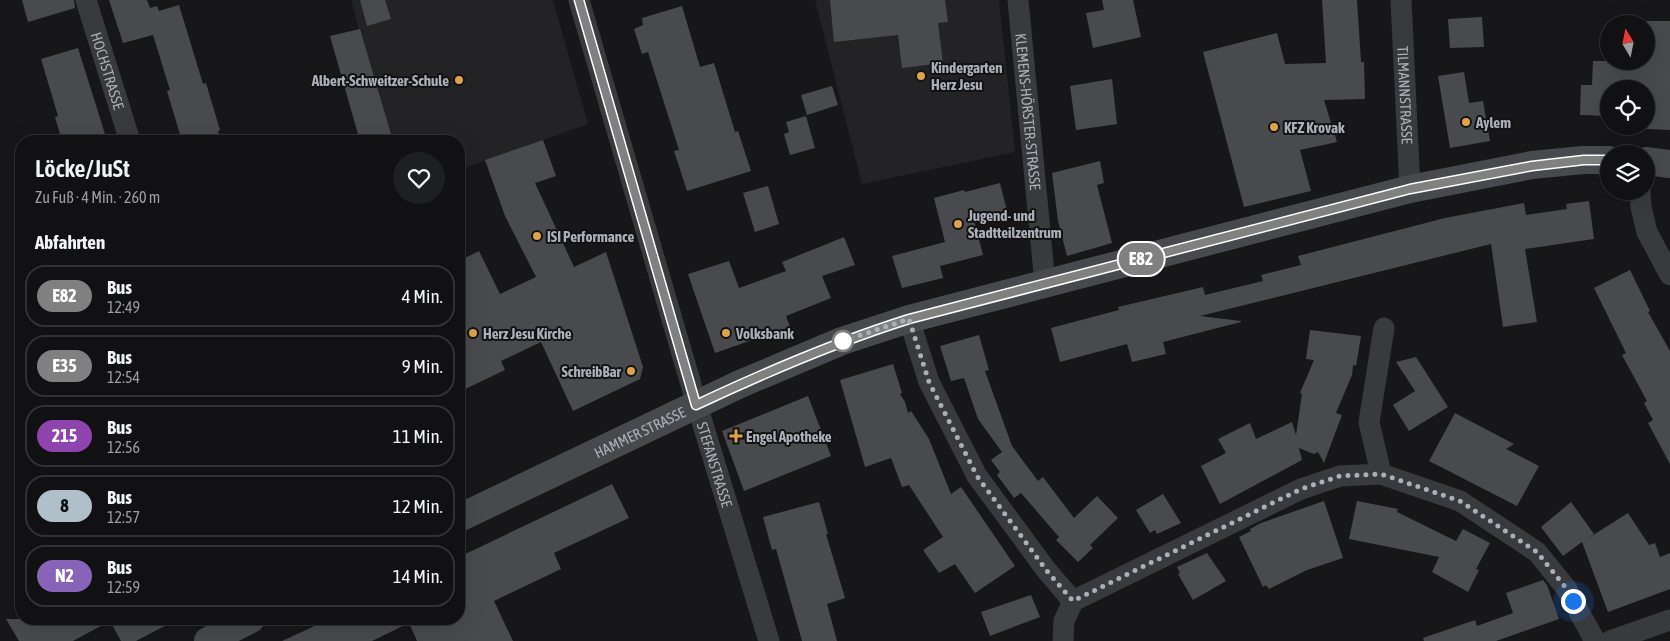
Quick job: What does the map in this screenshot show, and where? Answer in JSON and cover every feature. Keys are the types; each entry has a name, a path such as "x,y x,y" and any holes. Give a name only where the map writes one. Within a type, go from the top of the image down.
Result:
{"main road":[{"name":"HAMMER STRASSE","path":"465,515 696,405 796,360 842,341 909,319 1410,189 1532,166 1600,160"},
{"path":"1655,162 1670,164"},
{"path":"208,641 239,625"}],"street":[{"name":"HOCHSTRASSE","path":"86,0 128,135"},
{"name":"STEFANSTRASSE","path":"579,0 696,405 770,641"},
{"name":"KLEMENS-HÖRSTER-STRASSE","path":"1018,0 1045,284"},
{"name":"TILMANNSTRASSE","path":"1401,0 1410,189"},
{"path":"1641,200 1647,232 1670,274"},
{"path":"909,319 929,382 977,476 1047,571 1073,601"},
{"path":"1381,474 1369,422 1384,328"},
{"path":"1063,641 1064,621 1073,601 1301,489 1340,476 1381,474 1460,501 1537,552 1566,588 1595,641"},
{"path":"1610,641 1670,620"}],"shaded area":[{"name":"Albert-Schweitzer-Schule","path":"351,0 553,0 588,124 465,168 465,135 358,135 330,36 359,29"},
{"name":"Kindergarten Herz Jesu","path":"815,0 999,0 1015,152 862,184"}],"building":[{"path":"22,0 74,0 75,8 28,22"},
{"path":"109,0 147,0 150,8 157,6 159,11 179,5 203,84 206,83 220,130 218,131 219,135 180,135 167,91 170,90 153,35 123,43"},
{"path":"360,0 385,0 391,19 367,26"},
{"path":"830,0 945,0 948,22 938,23 943,63 902,68 898,35 834,42"},
{"path":"1102,0 1133,0 1141,37 1093,48 1086,13 1104,10"},
{"path":"1322,0 1357,0 1361,62 1364,62 1365,99 1324,100 1337,142 1300,150 1311,191 1244,207 1203,52 1277,33 1285,64 1326,63"},
{"path":"682,6 700,67 714,63 735,132 738,131 751,171 687,191 674,151 679,150 648,52 642,54 634,29 643,25 642,18"},
{"path":"1482,17 1484,47 1450,48 1448,19"},
{"path":"1655,21 1670,21 1670,130 1655,129 1655,80 1600,80 1600,116 1580,115 1581,85 1592,85 1593,61 1600,61 1600,70 1655,70"},
{"path":"360,29 391,135 358,135 330,36"},
{"path":"78,48 105,135 60,135 55,117 58,116 41,59"},
{"name":"Aylem","path":"1464,72 1469,103 1483,101 1490,141 1450,148 1438,76"},
{"path":"1112,79 1117,124 1076,130 1070,86"},
{"path":"832,86 838,105 807,115 801,95"},
{"path":"806,116 815,148 790,155 784,134 789,132 786,122"},
{"path":"543,140 556,176 535,183 574,267 606,252 643,367 640,379 573,411 541,342 501,361 505,370 465,389 465,258 479,251 500,294 536,277 505,216 485,160"},
{"path":"1100,161 1104,183 1097,185 1112,243 1067,256 1058,221 1052,173"},
{"name":"Jugend- und Stadtteilzentrum","path":"1000,183 1007,211 974,220 983,255 940,266 943,278 902,288 892,256 945,242 934,198"},
{"path":"768,186 779,224 755,232 743,193"},
{"path":"1589,201 1594,239 1525,249 1537,322 1503,327 1491,244 1200,316 1241,322 1163,342 1166,354 1132,362 1127,344 1060,362 1051,328 1119,310 1118,307 1203,287 1205,295 1263,281 1261,275 1301,265 1298,256 1445,218 1524,203 1526,215 1567,209 1566,204"},
{"path":"844,237 855,265 822,276 831,298 786,316 790,327 715,353 688,274 729,261 739,288 786,271 782,262"},
{"path":"1630,270 1650,311 1648,312 1670,351 1670,464 1648,423 1653,420 1644,403 1647,401 1622,355 1626,353 1594,288"},
{"path":"1310,330 1361,336 1356,366 1353,365 1352,375 1336,413 1342,415 1324,463 1318,452 1314,454 1299,448 1302,460 1220,504 1201,466 1226,453 1218,439 1250,423 1256,439 1292,422 1296,435 1302,394 1300,393 1314,360 1306,359"},
{"path":"979,335 989,370 985,371 1012,446 1038,481 1043,477 1074,518 1097,496 1118,518 1090,545 1093,548 1078,562 1056,540 1059,537 1021,493 1014,498 997,475 1000,472 991,460 1002,452 978,419 964,378 951,381 940,346"},
{"path":"1416,357 1448,407 1409,431 1393,405 1415,391 1396,362"},
{"path":"893,364 902,393 900,394 905,402 908,413 911,411 929,439 951,494 961,487 1015,566 975,593 955,564 939,573 923,550 943,537 909,485 902,487 891,458 865,467 840,380"},
{"path":"808,396 831,456 744,491 722,431"},
{"path":"1455,413 1514,444 1506,449 1539,466 1517,506 1429,461"},
{"path":"612,484 629,518 554,553 561,569 494,601 513,641 417,641 410,625 465,625 465,554"},
{"path":"1163,494 1181,523 1157,534 1155,530 1150,533 1136,510"},
{"path":"1324,501 1343,558 1307,570 1269,589 1266,585 1263,587 1239,537 1261,523"},
{"path":"1357,501 1398,509 1397,512 1456,541 1463,529 1490,543 1476,569 1479,570 1468,592 1432,572 1439,557 1349,539"},
{"path":"819,502 828,534 826,534 845,598 827,604 837,641 802,641 776,549 772,550 763,517"},
{"path":"1571,502 1594,534 1587,539 1628,513 1649,545 1655,543 1660,557 1670,553 1670,589 1608,612 1582,542 1563,556 1541,527"},
{"path":"1207,553 1226,581 1193,600 1178,574 1180,573 1177,567"},
{"path":"1543,580 1547,585 1559,619 1496,641 1424,641 1423,638 1475,620 1477,626 1513,613 1506,593"},
{"path":"1031,595 1040,617 990,636 981,612"},
{"path":"6,619 15,619 15,625 103,625 73,641 19,641"},
{"path":"112,625 167,625 136,641 121,641"},
{"path":"317,625 405,625 372,641 282,641"}],"bus line":[{"name":"E82","path":"579,0 696,405 740,384 842,341 909,319 1410,189 1532,166 1600,160"}],"place":[{"name":"Kindergarten Herz Jesu","path":"921,76"},
{"name":"Albert-Schweitzer-Schule","path":"459,80"},
{"name":"Aylem","path":"1466,122"},
{"name":"KFZ Krovak","path":"1274,127"},
{"name":"Jugend- und Stadtteilzentrum","path":"958,224"},
{"name":"ISI Performance","path":"537,236"},
{"name":"Herz Jesu Kirche","path":"473,333"},
{"name":"Volksbank","path":"726,333"},
{"name":"SchreibBar","path":"631,371"},
{"name":"Engel Apotheke","path":"736,436"}],"route":[{"path":"843,341 909,319 929,382 977,476 1047,571 1073,601 1301,489 1340,476 1381,474 1460,501 1537,552 1566,588 1573,601"}]}
